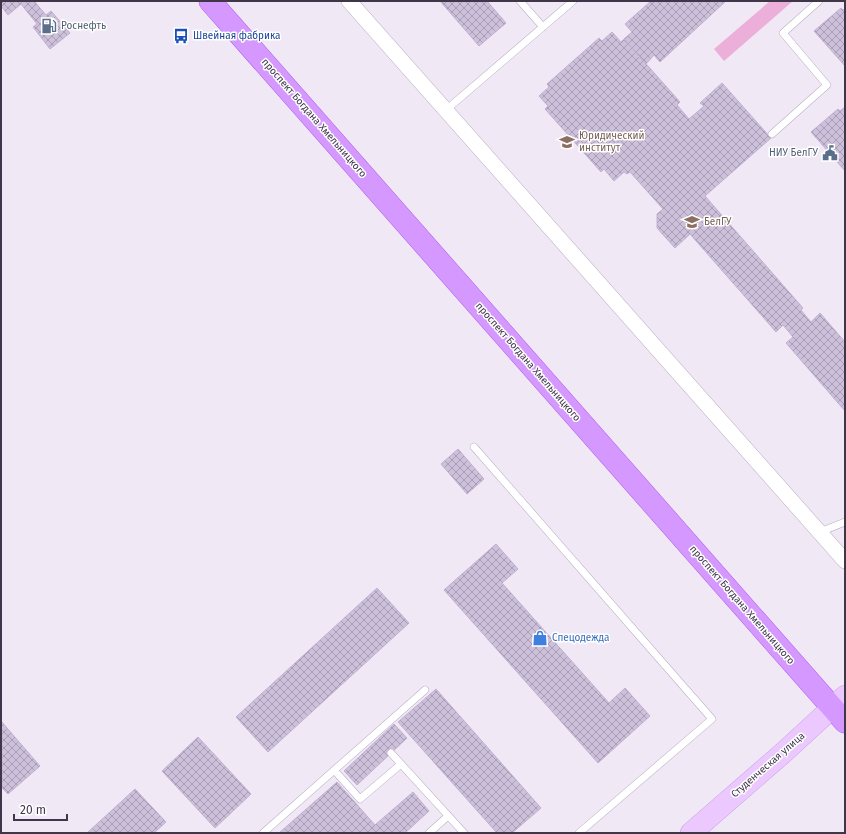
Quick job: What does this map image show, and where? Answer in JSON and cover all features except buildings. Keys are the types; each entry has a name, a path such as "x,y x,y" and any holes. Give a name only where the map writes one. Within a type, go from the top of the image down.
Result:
{"main road":[{"name":"проспект Богдана Хмельницкого","path":"210,1 841,709"},
{"name":"Студенческая улица","path":"691,833 783,753 841,709"}],"street":[{"path":"349,1 845,560"}],"lane":[{"path":"520,1 543,27"},
{"path":"446,110 573,1"},
{"path":"772,134 827,85 783,33 819,1"},
{"path":"474,447 712,719 579,833"},
{"path":"820,532 845,522"},
{"path":"263,833 334,770 376,737 426,690"},
{"path":"391,753 464,833"},
{"path":"334,770 360,799 401,764"},
{"path":"429,833 448,816"}],"shaded area":[{"path":"770,1 793,1 724,61 714,49"}],"place":[{"name":"Роснефть","path":"49,26"},
{"name":"Швейная фабрика","path":"181,36"},
{"name":"Юридический институт","path":"567,142"},
{"name":"НИУ БелГУ","path":"830,153"},
{"name":"БелГУ","path":"692,222"},
{"name":"Спецодежда","path":"540,638"}]}
